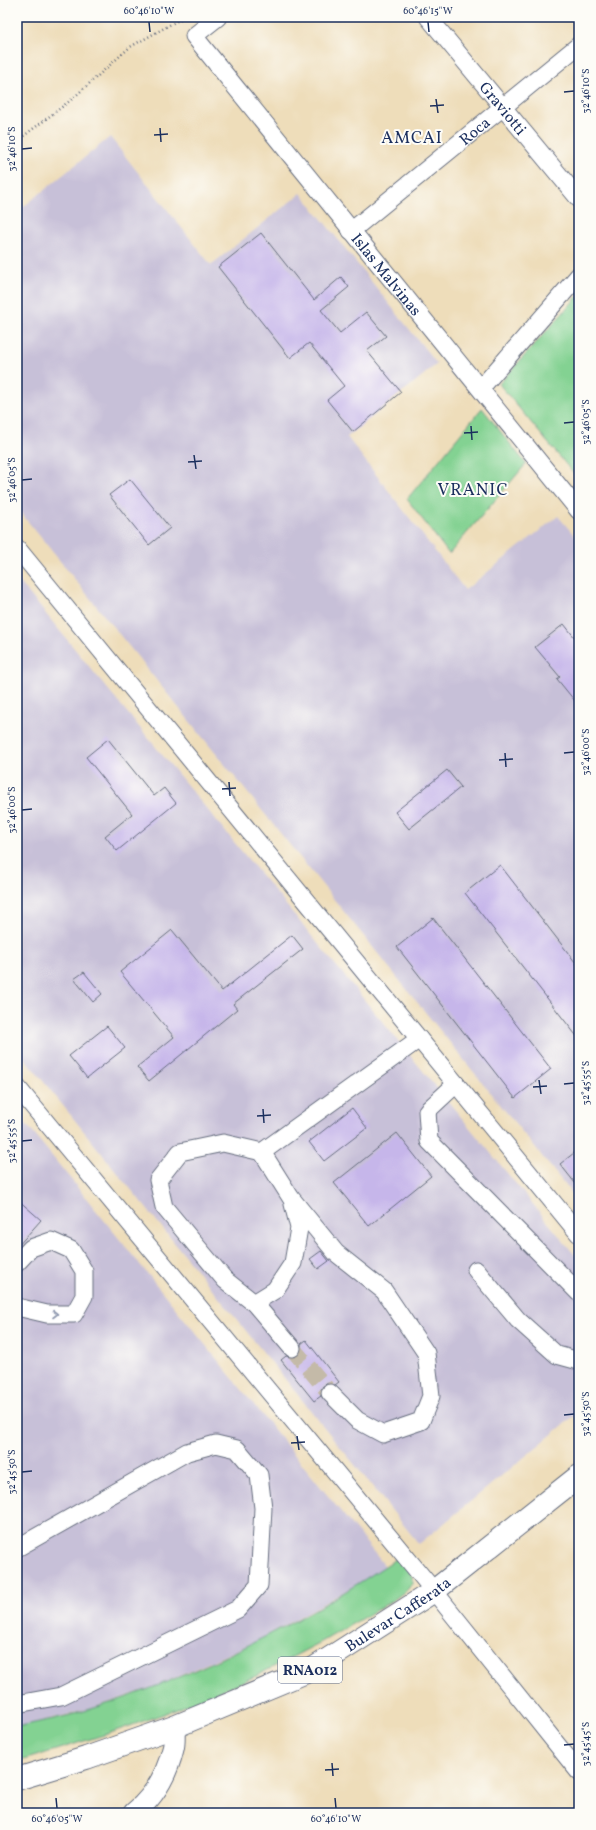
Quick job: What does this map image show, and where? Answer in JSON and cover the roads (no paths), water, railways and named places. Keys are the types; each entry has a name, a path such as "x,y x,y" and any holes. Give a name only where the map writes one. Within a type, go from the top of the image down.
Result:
{"highway":[{"name":"Bulevar Cafferata","path":"174,1727 311,1670 434,1591 579,1476"},
{"name":"RNA012","path":"17,1779 78,1761 174,1727"}],"main road":[{"path":"134,1813 146,1804 158,1786 174,1749 174,1727"}],"street":[{"name":"Islas Malvinas","path":"218,17 194,36 351,231 481,388 579,511"},
{"name":"Graviotti","path":"428,17 579,199"},
{"name":"Roca","path":"351,231 579,45"},
{"path":"481,388 579,275"},
{"path":"17,548 579,1234"},
{"path":"262,1152 419,1039"},
{"path":"456,1084 427,1111 429,1141 579,1293"},
{"path":"17,1086 434,1591 579,1772"},
{"path":"292,1348 254,1303 225,1280 164,1207 158,1180 180,1152 223,1143 262,1152 291,1198 336,1253 384,1292 426,1353 431,1396 421,1421 383,1434 357,1420 330,1393"},
{"path":"254,1303 275,1290 293,1263 299,1228 291,1198"},
{"path":"17,1263 31,1248 51,1241 71,1250 84,1271 84,1296 74,1314 47,1314 17,1308"},
{"path":"476,1270 518,1320 556,1355 579,1361"},
{"path":"17,1548 187,1452 216,1444 237,1449 258,1475 263,1508 259,1584 238,1609 61,1696 17,1704"}],"tunnel":[{"path":"292,1348 330,1393"}],"district":[{"name":"AMCAI","path":"412,137"},
{"name":"VRANIC","path":"473,489"}]}
